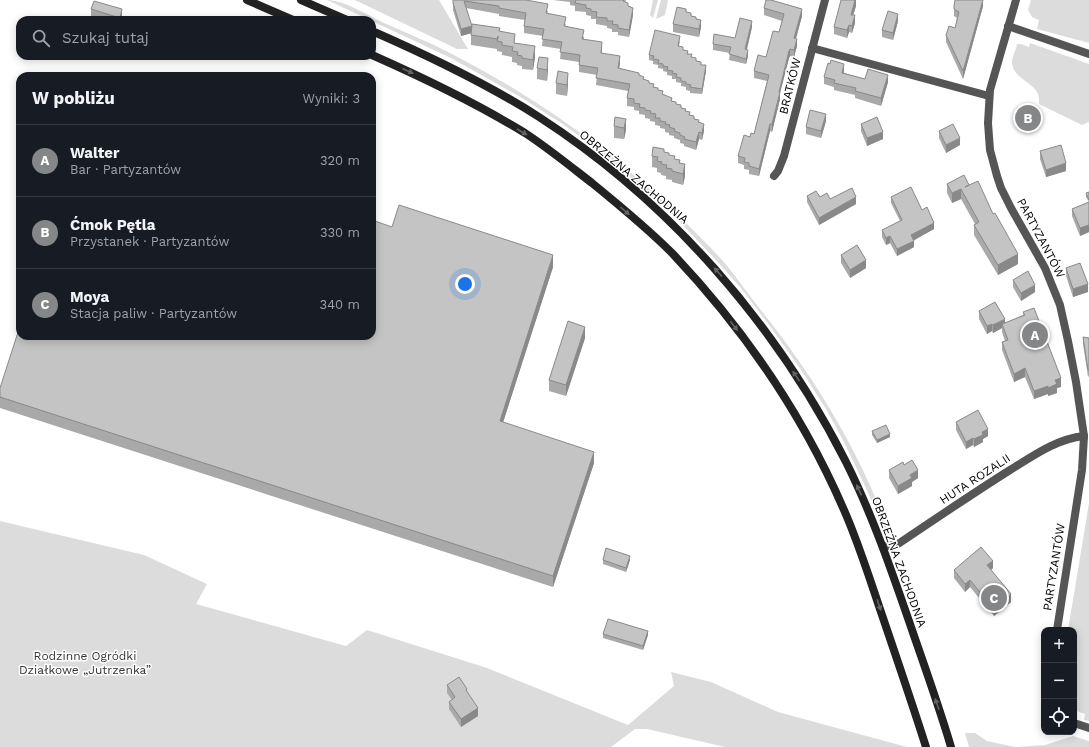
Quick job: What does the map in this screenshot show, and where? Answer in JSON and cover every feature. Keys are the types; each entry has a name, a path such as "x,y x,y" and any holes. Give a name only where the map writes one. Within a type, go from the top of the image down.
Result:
{"street":[{"path":"247,0 284,16"},
{"path":"301,0 338,16"},
{"name":"BRATKÓW","path":"774,176 778,171 784,156 825,0"},
{"name":"PARTYZANTÓW","path":"1016,0 994,72 989,96 989,135 991,154 997,176 1011,208 1045,268 1056,295 1069,343 1084,436 1082,470 1057,627"},
{"path":"1008,26 1089,54"},
{"name":"OBRZEŻNA ZACHODNIA","path":"376,33 431,57 469,77 538,117 576,143 651,205 688,240 720,275 749,311 798,379 846,462 865,502 883,547 950,744"},
{"path":"812,48 989,96"},
{"path":"376,57 456,94 525,134 562,160 640,224 670,252 717,304 757,356 779,388 803,428 845,511 866,568 926,747"},
{"name":"HUTA ROZALII","path":"883,547 898,544 994,480 1043,450 1076,437 1084,436"},
{"path":"1077,724 1089,728"}],"green space":[{"path":"327,0 341,2 370,16 361,16"},
{"path":"355,0 439,0 468,49 457,49"},
{"path":"653,0 658,0 653,18 650,15"},
{"path":"661,0 668,0 665,15 656,19"},
{"path":"1031,0 1089,0 1089,43 1037,29 1039,20 1032,17 1028,10"},
{"path":"376,19 470,63 538,104 571,126 634,175 696,233 723,261 780,335 817,389 834,416 865,474 890,535 884,530 843,440 826,409 772,329 741,288 714,258 673,215 593,146 522,98 451,58 376,23"},
{"path":"1030,43 1089,64 1089,122 1082,125 1039,104 1038,95 1035,90 1019,76 1013,68 1012,63 1017,44 1029,47"},
{"path":"1089,503 1089,721 1084,720 1085,714 1077,711 1077,627 1068,627"},
{"name":"Rodzinne Ogródki Działkowe „Jutrzenka”","path":"0,521 144,555 207,584 196,604 346,646 367,630 487,668 628,725 674,686 671,672 711,682 778,712 907,747 725,747 647,729 635,729 611,747 0,747"},
{"path":"965,733 975,733 987,741 1015,747 969,747"},
{"path":"1073,736 1089,741 1089,747 1015,747 1045,745"}],"building":[{"path":"453,0 526,0 548,4 546,13 566,17 564,26 584,30 582,39 602,42 601,53 620,56 618,68 639,73 639,75 644,77 643,79 654,84 653,87 663,91 662,94 672,98 671,101 681,105 681,108 686,109 685,111 690,112 689,115 694,116 694,119 699,120 698,122 704,124 702,133 699,132 696,142 684,139 685,137 680,135 680,133 674,131 675,129 669,127 670,125 665,124 666,122 660,121 660,118 655,118 656,114 650,113 651,111 645,110 645,108 639,107 640,104 634,103 634,99 627,98 630,84 596,78 598,68 579,65 580,55 560,52 562,42 542,39 544,29 524,26 526,13 499,8 499,6 464,1 472,26 461,29"},
{"path":"576,0 624,0 623,1 628,3 628,6 633,8 629,30 618,28 618,25 612,24 613,21 607,21 607,18 596,17 597,12 586,8 586,5 575,3"},
{"path":"766,0 771,0 802,9 794,38 797,39 794,50 790,49 789,51 772,124 770,124 759,169 749,166 749,163 744,162 745,158 738,156 744,135 750,137 751,133 754,134 769,75 754,71 758,55 766,57 773,31 779,32 784,14 764,8"},
{"path":"841,0 855,0 851,15 855,15 852,26 849,25 847,30 834,27"},
{"path":"955,0 983,0 963,71 946,35 949,26 955,28 959,12 954,9"},
{"path":"94,1 122,9 120,16 114,16 91,9"},
{"path":"677,7 686,9 686,12 691,13 691,16 701,20 699,29 673,24"},
{"path":"888,11 898,14 893,33 882,30"},
{"path":"740,18 752,21 745,49 748,50 746,59 729,54 731,47 713,44 714,34 735,38"},
{"path":"472,24 500,28 499,31 515,34 514,43 535,46 533,60 522,58 522,56 517,55 518,52 512,51 513,47 502,45 502,42 497,41 497,39 471,35"},
{"path":"655,30 680,36 678,46 683,47 683,50 688,51 687,54 692,54 691,57 696,58 696,61 701,62 701,65 706,65 702,89 690,87 691,85 681,81 681,78 676,77 677,74 672,73 673,71 667,70 668,67 658,63 659,60 653,59 654,56 649,55"},
{"path":"539,57 548,58 547,70 537,68"},
{"path":"831,60 844,64 842,73 865,79 868,69 888,75 881,98 855,91 856,88 834,83 835,80 824,77 828,63 830,64"},
{"path":"558,71 568,73 567,85 556,83"},
{"path":"810,110 826,114 821,131 806,127"},
{"path":"615,117 626,119 624,128 614,126"},
{"path":"877,117 883,132 867,138 861,124"},
{"path":"953,124 960,138 946,145 939,131"},
{"path":"1061,145 1066,163 1046,170 1040,151"},
{"path":"653,147 664,149 664,152 675,156 674,159 680,160 679,163 685,164 683,174 666,168 667,165 661,164 662,162 657,161 658,157 652,156"},
{"path":"964,175 969,185 965,187 978,181 993,214 995,213 1018,254 998,265 974,225 979,222 961,189 952,193 947,184"},
{"path":"911,187 922,210 927,207 934,223 911,235 914,241 897,249 890,236 886,238 882,230 902,220 891,197"},
{"path":"852,188 856,197 819,218 807,196 816,191 820,197 827,193 830,199"},
{"path":"1089,192 1089,200 1086,193"},
{"path":"1089,202 1089,225 1080,228 1072,209"},
{"path":"399,205 553,255 500,421 594,452 553,576 0,397 0,388 16,338 16,340 376,340 376,221 392,227"},
{"path":"857,245 866,260 850,270 841,255"},
{"path":"1080,263 1088,284 1073,289 1066,268"},
{"path":"1028,271 1035,285 1021,293 1013,280"},
{"path":"995,302 1005,319 993,325 987,326 979,311"},
{"path":"1034,308 1061,378 1055,380 1057,384 1048,388 1048,386 1034,391 1025,368 1014,374 1002,342 1008,340 1002,324 1025,315 1023,312"},
{"path":"568,321 585,327 566,385 549,380"},
{"path":"1083,337 1089,338 1089,370 1088,370"},
{"path":"978,410 988,429 982,432 983,435 966,442 956,422"},
{"path":"886,425 890,434 877,440 872,431"},
{"path":"912,460 918,470 910,475 912,478 898,486 889,470 903,462 904,465"},
{"path":"981,547 993,561 987,565 1011,594 994,609 970,580 965,584 954,570"},
{"path":"606,548 630,556 626,568 603,560"},
{"path":"608,619 648,631 643,646 603,634"},
{"path":"459,677 478,708 461,719 449,702 455,697 447,685"}],"place":[{"name":"Ćmok Pętla","path":"1028,118"},
{"name":"Walter","path":"1035,335"},
{"name":"Moya","path":"994,598"}]}
